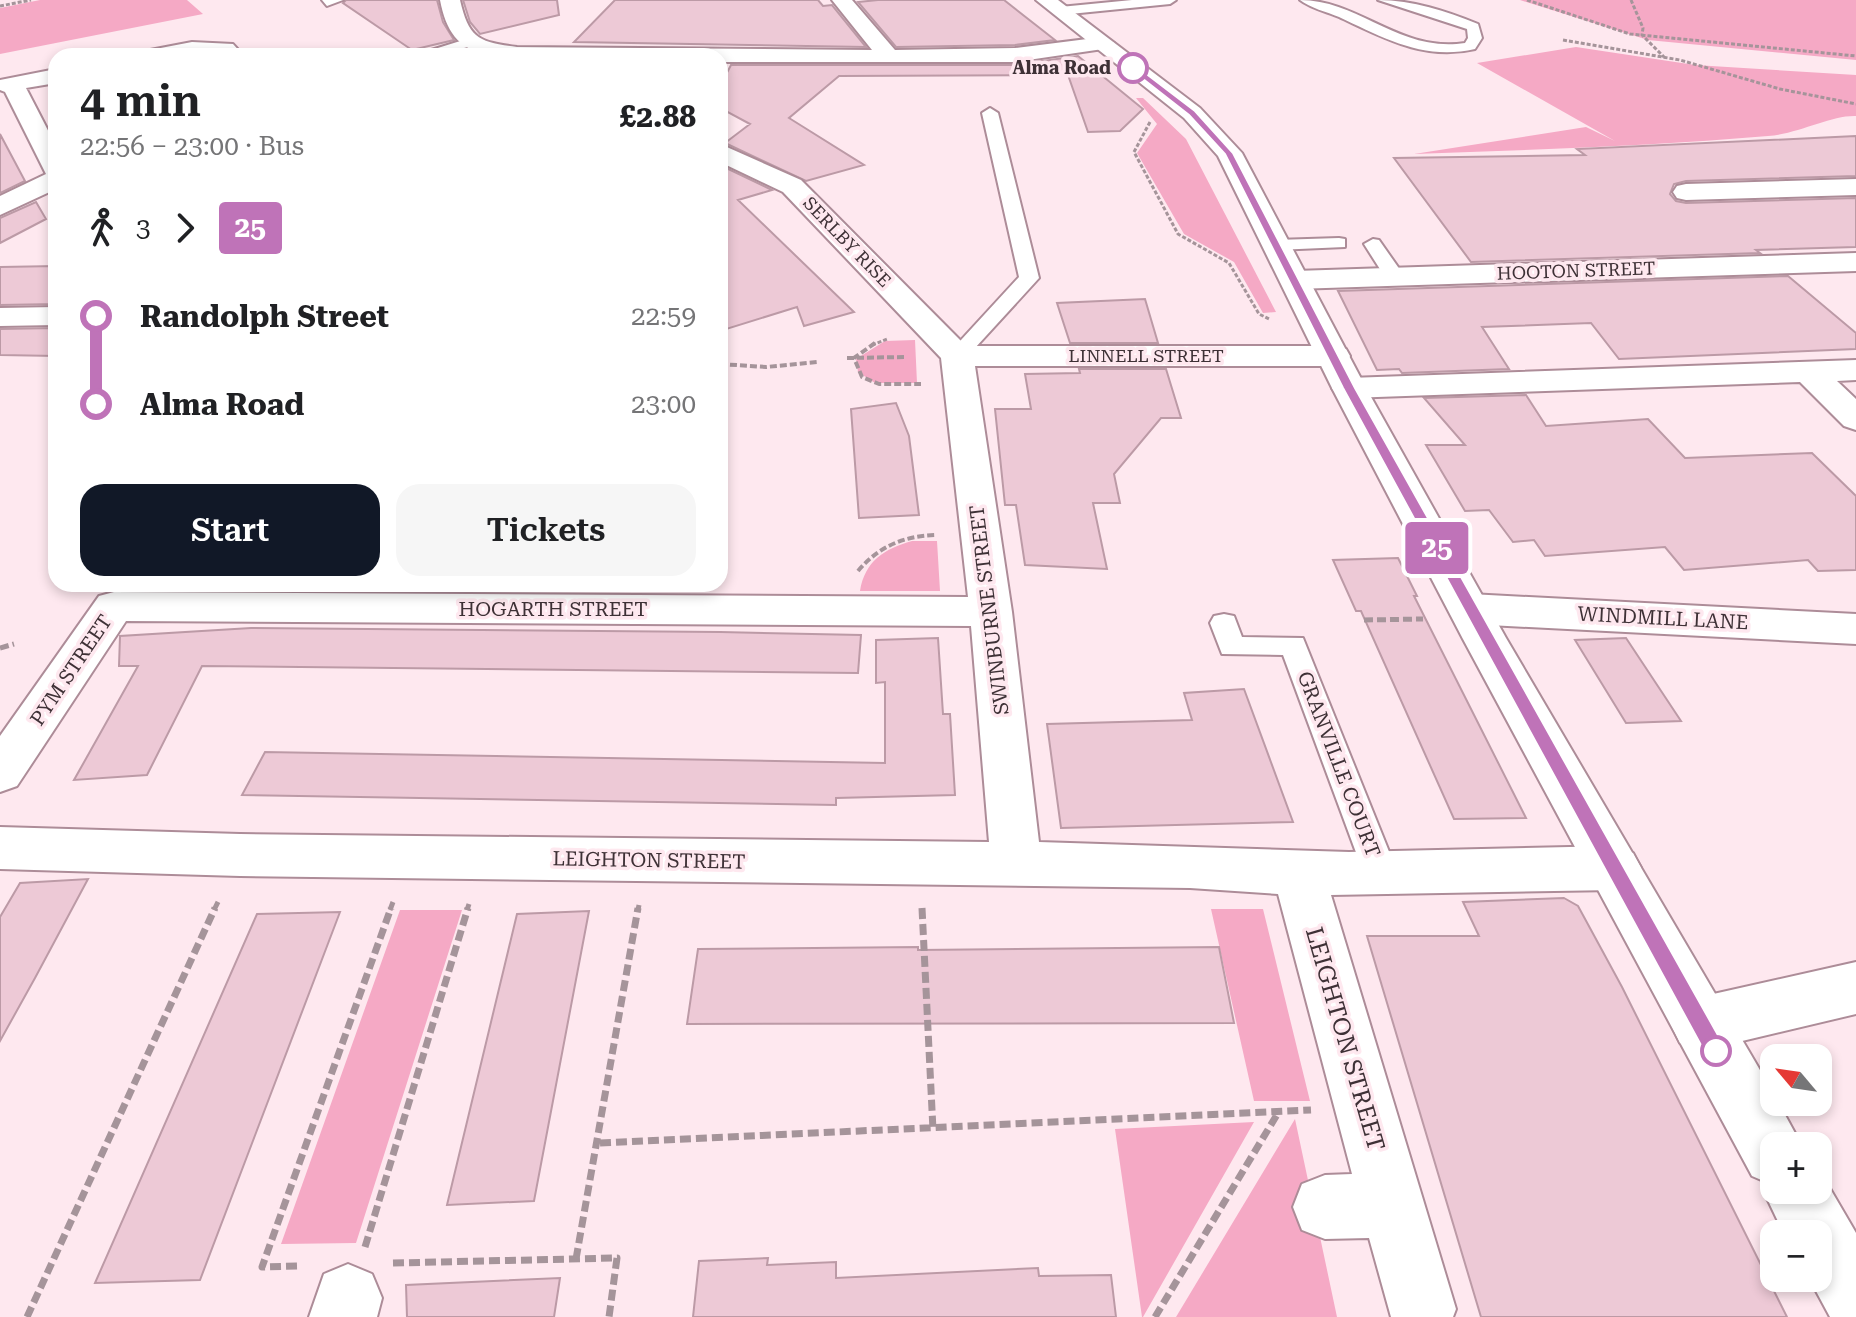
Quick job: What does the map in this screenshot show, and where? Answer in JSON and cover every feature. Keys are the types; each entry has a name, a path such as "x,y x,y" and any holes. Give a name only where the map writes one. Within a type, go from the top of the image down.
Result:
{"street":[{"path":"450,0 452,23 470,42 483,48"},
{"path":"842,0 888,56"},
{"path":"1053,6 1214,134 1229,153 1472,614 1761,1132"},
{"path":"728,55 1015,55 1103,43"},
{"path":"3,86 48,78"},
{"path":"3,86 14,88 48,154"},
{"name":"SERLBY RISE","path":"728,156 792,186 959,369"},
{"path":"0,207 48,183"},
{"path":"1686,192 1856,187"},
{"name":"HOOTON STREET","path":"1295,280 1856,262"},
{"path":"0,317 48,316"},
{"name":"LINNELL STREET","path":"959,369 1342,372"},
{"name":"SWINBURNE STREET","path":"959,369 991,612 1016,863"},
{"path":"1342,372 1856,370"},
{"path":"1809,372 1856,419"},
{"name":"HOGARTH STREET","path":"114,606 453,596 851,611 991,612"},
{"name":"PYM STREET","path":"0,773 114,606"},
{"name":"WINDMILL LANE","path":"1472,614 1856,629"},
{"name":"LEIGHTON STREET","path":"0,848 409,857 1190,866 1298,873 1615,868"},
{"name":"LEIGHTON STREET","path":"1298,873 1422,1309"},
{"path":"1700,1024 1856,988"},
{"path":"1803,1204 1856,1297"},
{"path":"1325,1207 1392,1205"}],"lane":[{"path":"1053,6 1170,0"},
{"path":"1306,0 1416,46 1454,51 1470,46 1475,38 1473,27 1445,15 1384,0"},
{"path":"448,48 470,42"},
{"path":"959,369 1029,278 990,113"},
{"path":"1276,245 1339,243"},
{"path":"1373,244 1395,277"},
{"name":"GRANVILLE COURT","path":"1224,623 1232,647 1293,645 1381,874"}],"path":[{"path":"0,6 31,0"},
{"path":"1527,0 1613,30 1642,35 1856,56"},
{"path":"1631,0 1643,28 1642,35"},
{"path":"1642,35 1664,58"},
{"path":"1563,40 1664,58 1780,89 1856,104"},
{"path":"1144,114 1152,124 1134,152 1178,234 1229,263 1259,314"},
{"path":"916,339 959,369 874,383 857,373 854,358 875,343 916,339"},
{"path":"728,365 766,367 817,362"},
{"path":"851,611 857,573 867,558 884,546 927,535 981,536"},
{"path":"1364,620 1472,614"},
{"path":"0,648 14,644"},
{"path":"409,857 262,1267 326,1282 617,1258 609,1317"},
{"path":"326,1282 484,858"},
{"path":"576,1259 600,1143 646,860"},
{"path":"920,863 933,1130"},
{"path":"27,1317 221,895"},
{"path":"600,1143 933,1130 1324,1109"},
{"path":"1155,1317 1278,1113"}],"shaded area":[{"path":"40,0 187,0 203,14 0,54 0,8"},
{"path":"1520,0 1856,0 1856,60 1648,40"},
{"path":"1576,47 1695,65 1856,75 1856,116 1836,118 1768,136 1414,154 1586,127 1615,141 1477,63"},
{"path":"1136,98 1143,98 1186,139 1276,312 1263,313 1234,262 1184,234 1137,153 1157,124"},
{"path":"915,340 917,383 875,383 858,372 856,359 885,341"},
{"path":"912,541 937,541 940,591 860,591 866,572 877,558"},
{"path":"1211,909 1263,909 1310,1101 1254,1101"},
{"path":"400,910 462,910 356,1243 281,1244"},
{"path":"1295,1119 1337,1317 1176,1317"},
{"path":"1254,1122 1143,1317 1142,1317 1115,1129"}],"building":[{"path":"346,0 437,0 443,22 454,40 409,48 343,3"},
{"path":"463,0 557,0 559,15 480,34 470,22"},
{"path":"615,0 818,0 823,6 832,5 866,47 574,42"},
{"path":"1004,0 1055,40 1015,45 896,47 858,2"},
{"path":"1078,56 1143,109 1120,131 1088,132 1068,75 839,76 789,118 864,165 806,181 728,144 728,141 750,124 728,112 728,71 731,65 1015,65"},
{"path":"0,134 25,181 0,193"},
{"path":"1856,136 1856,176 1686,181 1674,184 1670,194 1676,201 1686,203 1856,198 1856,247 1756,250 1760,253 1471,262 1394,158 1585,155 1577,149"},
{"path":"728,169 772,190 738,200 854,312 804,326 797,307 728,329"},
{"path":"36,202 46,219 0,243 0,218"},
{"path":"48,266 48,304 0,305 0,267"},
{"path":"1788,276 1856,333 1856,349 1619,359 1591,323 1482,327 1509,369 1402,373 1399,369 1377,370 1338,291"},
{"path":"1145,299 1158,343 1070,343 1057,303"},
{"path":"48,328 48,356 0,355 0,329"},
{"path":"1079,369 1166,369 1181,418 1161,418 1114,474 1120,503 1093,503 1107,569 1025,565 1016,505 1005,505 995,409 1031,409 1025,374 1080,373"},
{"path":"1526,395 1546,426 1648,419 1685,458 1812,453 1856,496 1856,570 1818,571 1808,560 1684,570 1665,547 1545,556 1534,540 1513,542 1489,510 1465,511 1426,445 1465,445 1424,398"},
{"path":"896,403 909,436 919,515 859,518 851,409"},
{"path":"1398,558 1417,596 1414,596 1526,818 1454,819 1361,611 1356,611 1333,560"},
{"path":"251,628 861,635 858,673 202,666 147,775 74,780 138,666 119,666 120,636"},
{"path":"938,638 943,714 950,714 955,795 836,798 836,805 242,795 265,752 885,763 885,682 876,683 876,640"},
{"path":"1626,638 1681,721 1626,723 1575,640"},
{"path":"1244,689 1293,822 1061,828 1047,724 1192,720 1184,693"},
{"path":"88,879 0,1041 0,917 20,883"},
{"path":"1564,898 1578,906 1622,987 1760,1263 1760,1292 1774,1292 1787,1317 1481,1317 1367,936 1479,936 1463,902"},
{"path":"589,911 534,1201 447,1205 517,914"},
{"path":"340,912 200,1280 95,1283 257,914"},
{"path":"918,947 918,950 1219,947 1234,1023 687,1024 698,949"},
{"path":"768,1258 767,1265 836,1262 836,1278 1038,1268 1039,1276 1111,1275 1116,1317 693,1317 699,1261"},
{"path":"560,1278 554,1317 407,1317 406,1285"}],"bus line":[{"name":"25","path":"1133,68 1192,113 1229,153 1349,388 1485,639 1716,1051"}],"place":[{"name":"Alma Road","path":"1133,68"}]}
